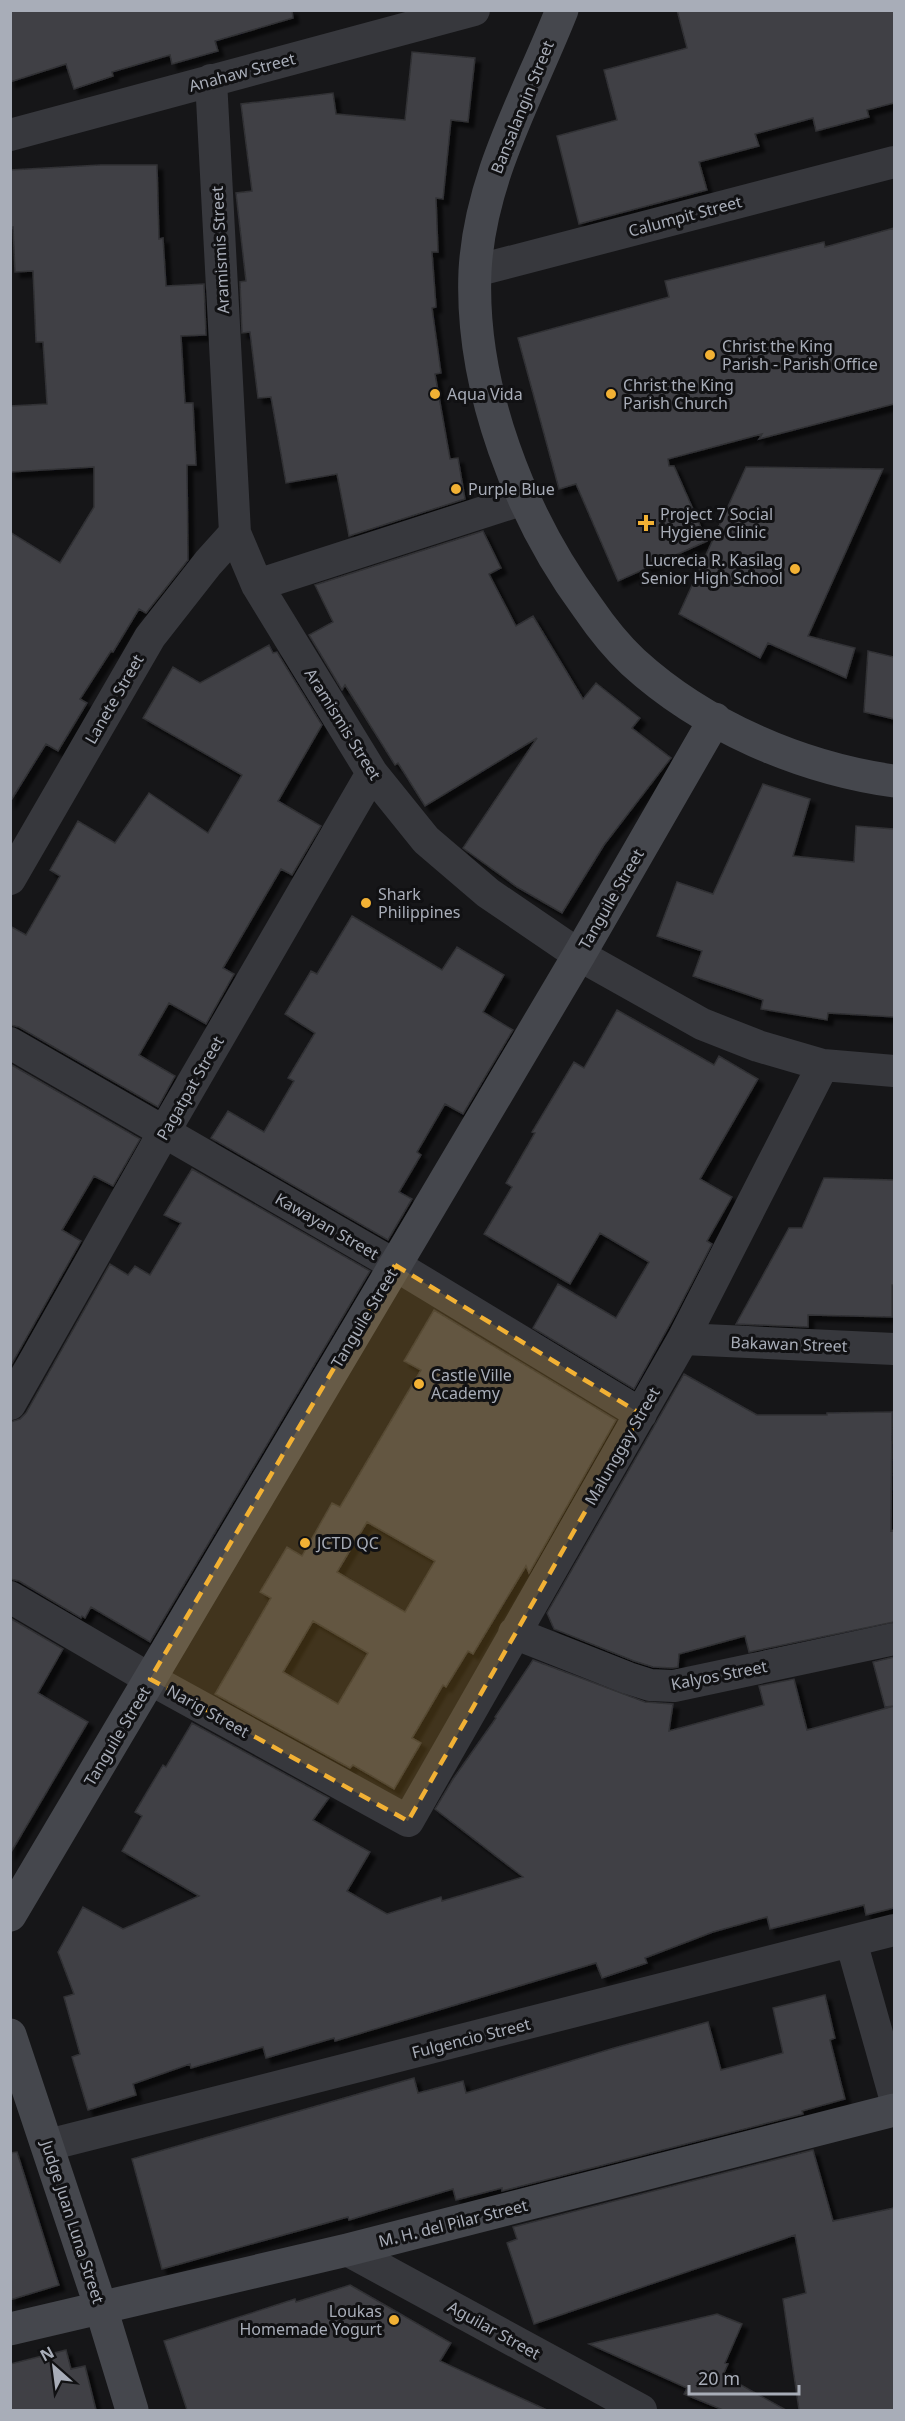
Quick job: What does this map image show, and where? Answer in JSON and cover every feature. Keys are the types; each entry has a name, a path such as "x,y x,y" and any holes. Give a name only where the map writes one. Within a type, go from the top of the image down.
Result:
{"street":[{"name":"Anahaw Street","path":"10,135 474,10"},
{"name":"Bansalangin Street","path":"562,10 498,159 483,212 475,271 476,324 487,388 506,457 524,499 550,552 602,627 632,661 670,693 740,733 784,752 832,768 894,781"},
{"name":"Aramismis Street","path":"211,80 235,533 257,585 372,773 426,840 488,893 579,955 702,1024 758,1046 823,1065 894,1071"},
{"name":"Calumpit Street","path":"475,271 894,162"},
{"path":"257,585 524,499"},
{"name":"Lanete Street","path":"10,879 150,637 208,563 235,533"},
{"name":"Tanguile Street","path":"10,1915 579,955 715,719"},
{"name":"Pagatpat Street","path":"10,1404 372,773"},
{"name":"Kawayan Street","path":"10,1043 395,1264 641,1414"},
{"name":"Malunggay Street","path":"408,1821 683,1339 823,1065"},
{"name":"Bakawan Street","path":"683,1339 894,1349"},
{"name":"Narig Street","path":"10,1597 150,1679 408,1821"},
{"name":"Kalyos Street","path":"514,1633 628,1678 650,1685 674,1686 894,1639"},
{"name":"Fulgencio Street","path":"48,2145 894,1930"},
{"path":"851,1941 894,2094"},
{"name":"Judge Juan Luna Street","path":"10,2035 48,2145 132,2410"},
{"name":"M. H. del Pilar Street","path":"10,2328 346,2250 894,2110"},
{"name":"Aguilar Street","path":"346,2250 641,2410"}],"highlighted area":[{"path":"395,1265 641,1414 408,1821 150,1679"}],"building":[{"path":"10,10 292,10 293,18 215,41 218,51 172,64 170,55 112,72 113,76 74,89 66,64 10,82"},
{"path":"677,10 894,10 894,103 867,110 869,117 816,131 813,118 755,134 759,146 699,162 707,190 579,224 557,136 617,120 604,70 687,48"},
{"path":"412,52 475,58 468,122 451,120 443,199 436,198 438,252 432,252 436,307 432,308 441,373 435,374 450,459 458,458 465,499 349,536 337,474 286,483 271,397 258,398 250,332 242,333 240,282 246,281 236,193 252,191 241,104 333,93 336,114 405,120"},
{"path":"100,165 157,165 159,239 163,238 166,286 204,284 206,335 181,336 185,403 193,403 196,465 187,465 188,560 146,613 139,609 113,652 111,651 80,699 87,703 58,751 46,744 10,802 10,532 60,563 94,507 94,467 10,472 10,406 47,404 43,342 36,342 33,271 15,272 13,227 10,228 10,170"},
{"path":"894,228 894,404 759,439 762,434 668,459 669,466 674,466 707,541 618,581 576,484 559,489 518,338 669,297 665,281 824,242 825,247"},
{"path":"746,467 883,469 808,636 855,648 846,678 768,643 760,658 679,614"},
{"path":"483,531 501,568 489,574 516,626 533,616 583,699 596,683 640,718 632,728 671,758 604,845 562,913 517,887 463,848 537,738 425,806 398,763 395,765 345,685 342,690 309,635 333,622 315,585"},
{"path":"269,645 273,653 277,652 322,725 278,801 321,826 292,875 281,869 223,968 234,974 206,1024 169,1003 139,1055 175,1076 158,1107 19,1027 10,1025 10,926 26,935 60,876 50,870 78,821 115,843 149,793 208,833 242,775 143,718 173,667 200,683"},
{"path":"868,651 894,657 894,719 864,712"},
{"path":"763,784 810,799 793,856 854,862 856,826 894,829 894,1017 828,1013 827,1020 761,1009 763,1000 693,976 702,951 657,936 677,882 713,894"},
{"path":"352,916 442,970 457,947 504,975 483,1012 513,1030 463,1114 445,1104 417,1152 421,1155 399,1192 412,1199 388,1240 211,1138 228,1111 264,1132 294,1081 288,1078 315,1033 285,1014 311,971 317,974"},
{"path":"617,1010 714,1065 719,1056 758,1079 700,1179 732,1197 707,1241 712,1244 634,1389 533,1328 558,1284 616,1318 649,1262 600,1233 570,1284 484,1234 512,1187 506,1183 535,1133 532,1132 574,1062 584,1068"},
{"path":"10,1064 140,1139 113,1186 94,1176 62,1230 81,1241 10,1367"},
{"path":"192,1169 370,1271 150,1642 91,1607 85,1618 82,1616 81,1618 19,1581 10,1579 10,1422 20,1419 26,1413 110,1264 128,1275 135,1266 150,1275 181,1223 164,1215"},
{"path":"824,1178 894,1180 892,1317 808,1315 808,1327 736,1324 789,1228 802,1228"},
{"path":"434,1310 616,1420 529,1573 526,1566 473,1654 468,1651 446,1687 443,1685 412,1738 421,1743 394,1789 353,1765 350,1768 215,1694 271,1598 260,1592 287,1547 302,1556 332,1503 340,1507 421,1370 404,1361","holes":["367,1522 435,1561 405,1612 337,1572","313,1621 368,1653 338,1704 283,1672"]},
{"path":"684,1374 757,1415 892,1412 891,1531 894,1530 894,1622 749,1652 745,1636 679,1654 678,1667 672,1668 653,1667 634,1661 554,1629 547,1613"},
{"path":"10,1618 63,1649 38,1693 88,1722 10,1854"},
{"path":"894,1657 894,1706 885,1707 873,1662"},
{"path":"533,1660 645,1702 673,1704 669,1731 764,1705 759,1686 794,1679 807,1730 894,1706 894,1908 866,1915 864,1905 770,1929 767,1917 713,1932 645,1958 647,1963 602,1978 596,1963 335,2041 334,2038 266,2058 263,2047 191,2068 190,2064 133,2084 136,2095 88,2110 72,2057 80,2054 64,1997 74,1994 58,1952 83,1907 123,1929 199,1896 122,1851 142,1816 135,1812 163,1765 166,1767 192,1723 329,1798 313,1820 370,1852 347,1891 387,1914 441,1897 442,1901 523,1877 435,1809"},
{"path":"825,1995 835,2038 830,2040 845,2099 802,2111 803,2114 502,2191 502,2188 456,2200 453,2189 349,2220 348,2217 162,2269 132,2159 414,2078 418,2093 463,2081 466,2093 708,2022 721,2070 783,2053 773,2008"},
{"path":"813,2150 833,2221 894,2208 894,2410 799,2410 783,2299 806,2293 795,2235 534,2324 507,2243 517,2239 513,2227"},
{"path":"17,2152 59,2285 10,2300 10,2153"},
{"path":"350,2285 451,2343 440,2361 547,2410 187,2410 164,2341 295,2299 296,2302"},
{"path":"717,2314 742,2324 725,2363 728,2364 723,2375 786,2410 723,2410 684,2394 687,2388 589,2344"},
{"path":"66,2350 71,2369 85,2366 96,2410 10,2410 10,2364"}],"place":[{"name":"Christ the King Parish - Parish Office","path":"710,355"},
{"name":"Aqua Vida","path":"435,394"},
{"name":"Christ the King Parish Church","path":"611,394"},
{"name":"Purple Blue","path":"456,489"},
{"name":"Project 7 Social Hygiene Clinic","path":"646,523"},
{"name":"Lucrecia R. Kasilag Senior High School","path":"795,569"},
{"name":"Shark Philippines","path":"366,903"},
{"name":"Castle Ville Academy","path":"419,1384"},
{"name":"JCTD QC","path":"305,1543"},
{"name":"Loukas Homemade Yogurt","path":"394,2320"}]}
